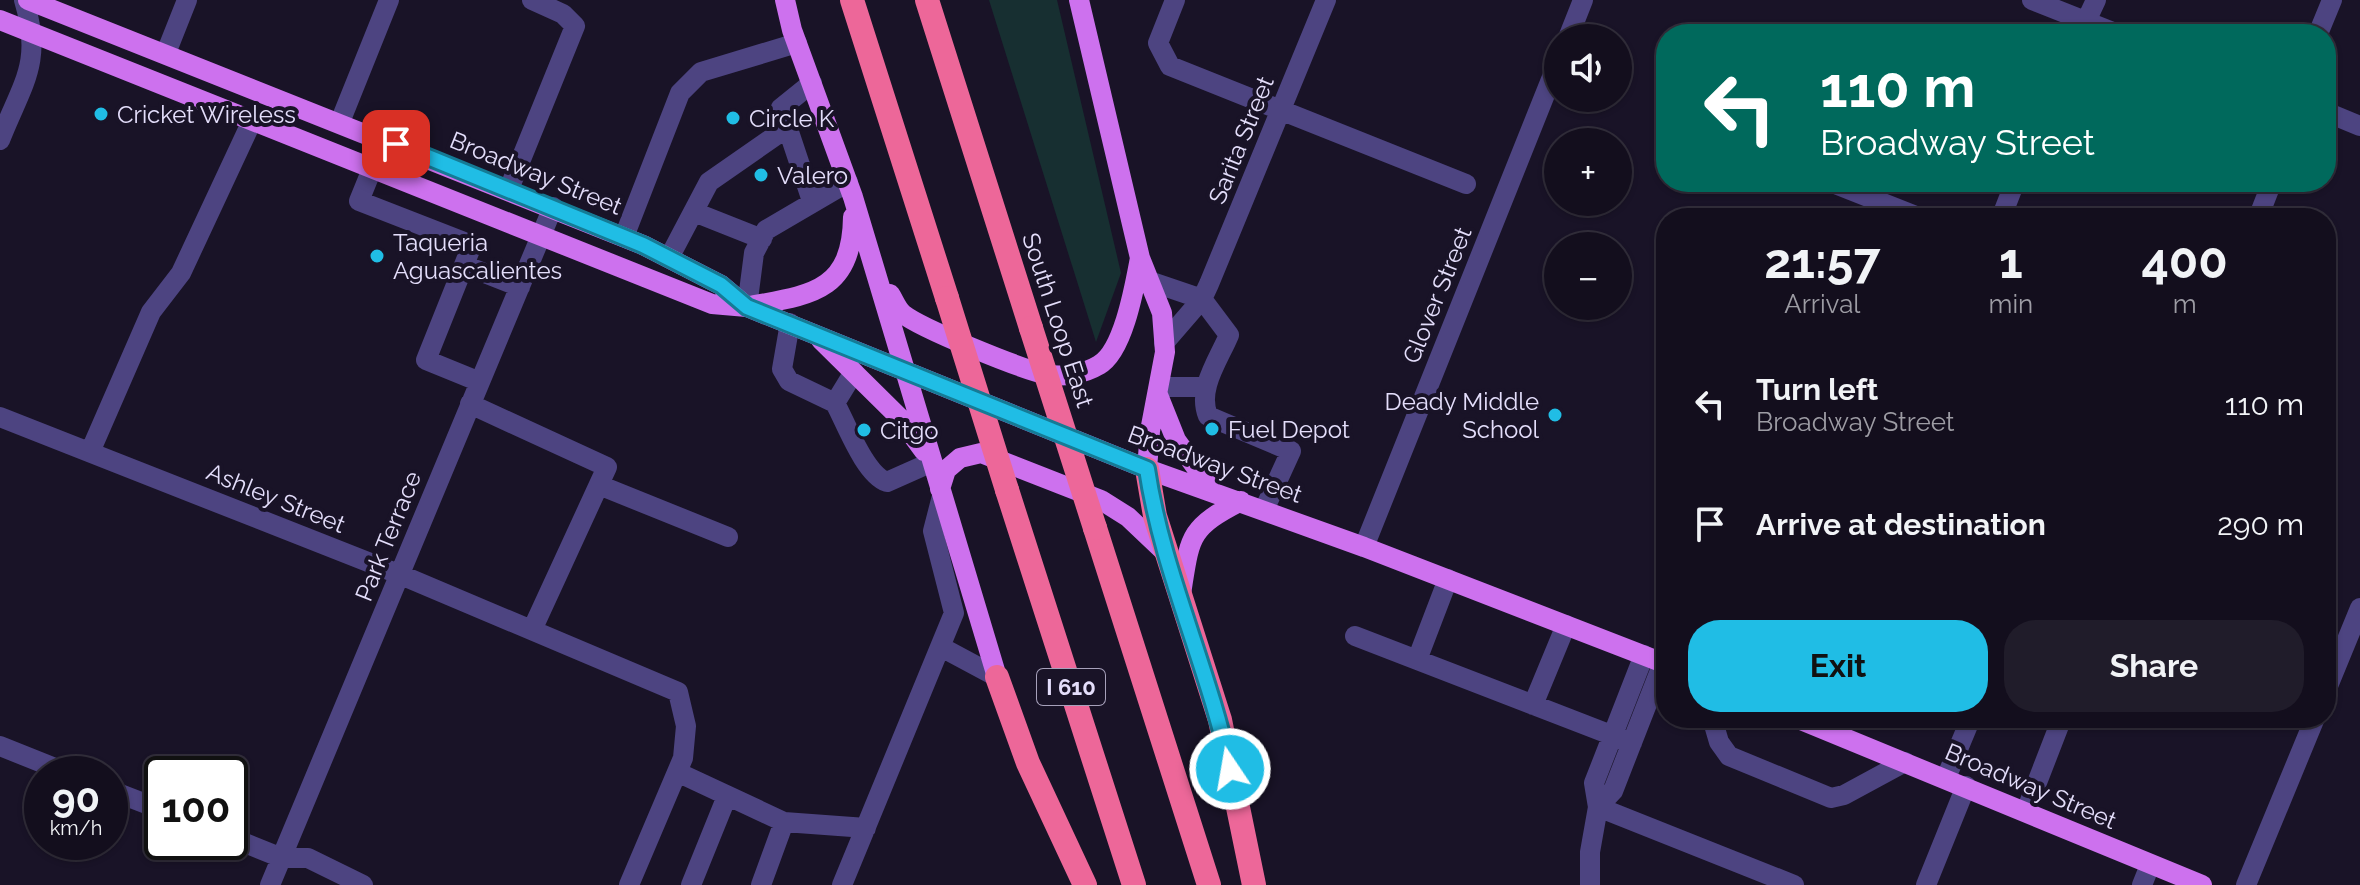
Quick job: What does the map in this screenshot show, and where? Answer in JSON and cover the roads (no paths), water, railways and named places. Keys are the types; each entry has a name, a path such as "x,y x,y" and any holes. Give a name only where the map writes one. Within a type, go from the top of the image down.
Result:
{"highway":[{"name":"I 610","path":"852,0 1134,885"},
{"name":"South Loop East","path":"927,0 1209,885"},
{"path":"1147,469 1155,516 1220,720 1254,885"},
{"path":"997,677 1028,763 1085,885"}],"main road":[{"name":"Broadway Street","path":"26,0 624,237 721,285 747,307"},
{"path":"785,0 797,43 850,190 997,677"},
{"path":"1079,0 1140,258 1162,313 1164,343 1147,469"},
{"name":"Broadway Street","path":"0,20 712,304 747,307 790,323 1147,469 1364,547 1656,660"},
{"path":"747,307 810,295 838,271 853,244 850,190"},
{"path":"875,270 901,313 928,328 1046,375 1076,374 1102,364 1116,341 1130,304 1140,258"},
{"path":"812,332 899,417 932,462"},
{"path":"1158,390 1176,440 1213,491"},
{"path":"941,492 946,470 960,458 981,453 1101,500 1128,517 1167,554"},
{"path":"1181,594 1187,556 1197,528 1241,501"},
{"name":"Broadway Street","path":"1823,728 2202,885"}],"street":[{"path":"0,140 34,56 34,34 26,0"},
{"path":"166,53 187,0"},
{"path":"340,122 389,0"},
{"path":"509,189 575,26 563,14 532,0"},
{"path":"1175,0 1158,43 1170,66 1466,184"},
{"name":"Sarita Street","path":"1164,343 1202,299 1326,0"},
{"path":"1574,24 1583,0"},
{"path":"2032,0 2076,24"},
{"path":"2085,24 2096,0"},
{"path":"2322,24 2332,0"},
{"path":"624,237 680,93 701,72 797,43"},
{"path":"812,83 781,108 812,201"},
{"name":"Glover Street","path":"1364,547 1544,97"},
{"path":"2336,116 2360,126"},
{"path":"90,452 151,312 181,273 252,121"},
{"path":"669,258 709,182 788,127"},
{"path":"372,169 359,201 472,245 426,360 480,382"},
{"path":"747,307 754,253 766,230 812,201 850,190"},
{"path":"1855,192 1896,208"},
{"name":"Park Terrace","path":"270,885 553,207"},
{"path":"694,212 762,239"},
{"path":"464,265 520,287"},
{"path":"1149,281 1202,299 1229,335 1205,387 1202,401 1208,416 1291,451 1264,510"},
{"path":"790,323 782,369 789,381 835,403 851,438 882,481 932,462"},
{"path":"835,403 854,372"},
{"path":"1158,390 1205,387"},
{"path":"470,404 607,467 532,630"},
{"name":"Ashley Street","path":"0,417 401,575 678,692 686,726 683,758 677,772"},
{"path":"599,485 728,537"},
{"path":"842,885 954,613 933,531 941,492"},
{"path":"1417,660 1448,579"},
{"path":"2336,667 2359,613"},
{"path":"1533,705 1566,625"},
{"path":"1355,636 1632,743"},
{"path":"941,647 997,677"},
{"path":"1590,885 1590,852 1598,807 1594,783 1611,735 1656,664"},
{"path":"1598,807 1613,791 1656,667"},
{"path":"1715,728 1719,742 1729,756 1831,798 1844,795 1905,762"},
{"path":"1946,778 1967,728"},
{"path":"2026,811 2058,728"},
{"path":"2246,885 2311,728"},
{"path":"0,746 25,756"},
{"path":"629,885 677,772 784,822 866,828"},
{"path":"1926,885 1966,786"},
{"path":"691,885 727,796"},
{"path":"1598,807 1794,885"},
{"path":"761,885 784,822"},
{"path":"248,844 282,858 308,858 363,885"},
{"path":"2142,885 2150,865"}],"place":[{"name":"Cricket Wireless","path":"101,114"},
{"name":"Circle K","path":"733,118"},
{"name":"Valero","path":"761,175"},
{"name":"Taqueria Aguascalientes","path":"377,256"},
{"name":"Deady Middle School","path":"1555,415"},
{"name":"Fuel Depot","path":"1212,429"},
{"name":"Citgo","path":"864,430"}]}
